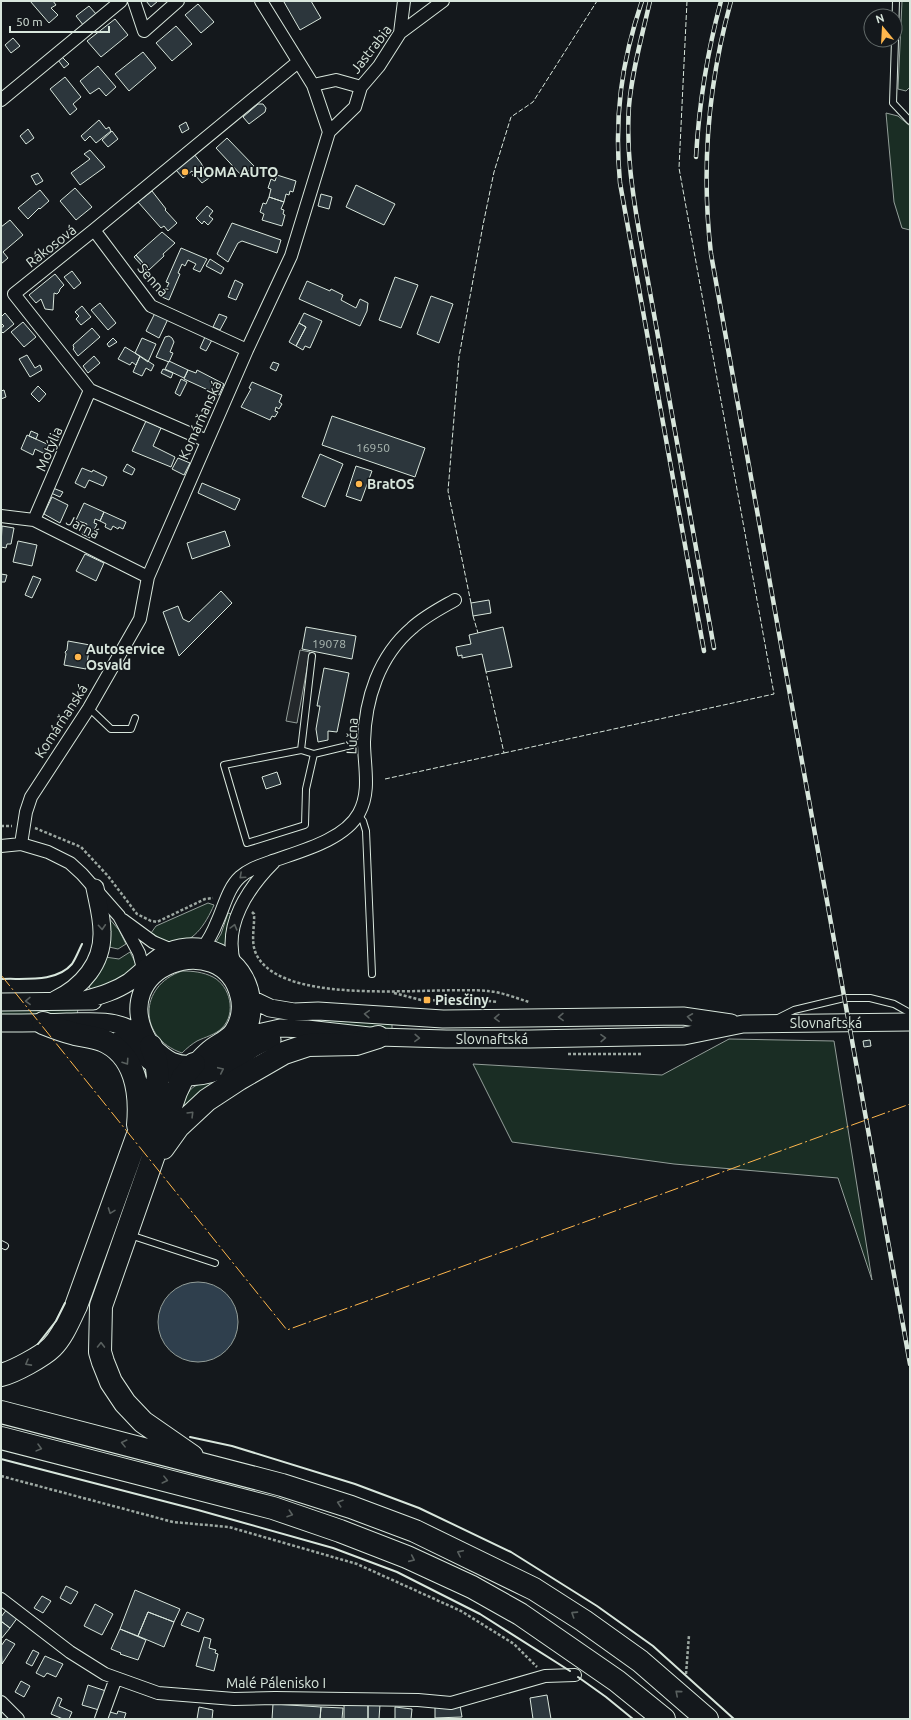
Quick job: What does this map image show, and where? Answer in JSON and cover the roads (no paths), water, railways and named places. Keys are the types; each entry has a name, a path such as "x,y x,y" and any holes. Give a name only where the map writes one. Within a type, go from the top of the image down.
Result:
{"highway":[{"path":"43,1023 59,1030 104,1041 113,1047 123,1057 135,1078 138,1094 140,1107 137,1137"},
{"path":"149,1167 178,1127 207,1100 239,1079 284,1053 298,1048 318,1044 356,1044 378,1037"},
{"path":"1,1375 29,1362 52,1347 65,1329 76,1306 137,1137 153,1101 158,1077 157,1067 151,1046"},
{"path":"188,1071 149,1167 101,1306 100,1352 111,1382 125,1403 143,1422 202,1463"},
{"path":"1,1412 282,1485 351,1507 415,1531 534,1588 640,1661 707,1719"},
{"path":"1,1438 272,1508 340,1530 407,1557 472,1587 520,1614 617,1681 664,1719"}],"main road":[{"path":"54,1000 74,989 84,980 96,962 100,951 102,932 95,888"},
{"path":"81,1001 115,989 128,982 158,957 172,950 188,947 200,960 217,967 242,984"},
{"path":"1,1002 112,1000 131,994 144,987 156,973 196,954 221,955 235,965 242,984 240,1012 234,1030 228,1037 204,1053 188,1071"},
{"name":"Slovnaftská","path":"242,984 252,1000 270,1008 282,1011 318,1011 443,1019 683,1016 743,1024 910,1022"},
{"name":"Slovnaftská","path":"242,984 256,989 268,996 318,1011"},
{"path":"144,987 141,996 139,1013 144,1035 151,1046"},
{"path":"188,1071 225,1055 242,1040 251,1024 253,1015 252,1000"},
{"path":"83,1022 119,1034 157,1067 207,1075 228,1066 254,1047 275,1039 325,1032"},
{"path":"1,1024 111,1022 119,1024 131,1029 165,1058 175,1062 188,1071"},
{"name":"Slovnaftská","path":"242,1040 262,1032 280,1028 307,1029 378,1037 446,1039 684,1036 743,1024"}],"street":[{"path":"1,100 121,1"},
{"path":"134,1 144,31 178,1"},
{"path":"262,1 313,85 329,132"},
{"path":"400,34 404,1"},
{"name":"Jastrabia","path":"329,132 355,106 361,86 379,66 400,34 444,1"},
{"name":"Rákosová","path":"207,441 90,390 14,294 298,62"},
{"name":"Jastrabia","path":"313,85 336,80 361,86"},
{"name":"Komárňanská","path":"21,844 23,826 28,805 37,786 89,708 140,619 148,577 247,350 291,256 329,132"},
{"name":"Senná","path":"94,230 152,306 247,350"},
{"name":"Motýlia","path":"34,520 90,390"},
{"name":"Jarná","path":"1,516 34,520 148,577"},
{"name":"Lúčna","path":"196,954 217,922 225,902 236,882 243,875 252,868 324,842 338,834 358,815 366,796 364,742 370,696 377,676 398,641 425,618 455,600"},
{"path":"1,846 21,844 48,852 70,863 95,888 119,916 153,942 172,950"},
{"name":"Lúčna","path":"235,965 232,956 232,941 240,908 252,887 276,859"},
{"path":"119,916 139,953 143,969 144,987"},
{"name":"Malé Pálenisko I","path":"1,1599 70,1652 105,1674 158,1692 234,1700 275,1698 418,1700 451,1703 546,1676 576,1675"},
{"path":"101,1719 116,1678"},
{"path":"1,1702 18,1719"}],"lane":[{"path":"895,48 893,103 910,121"},
{"path":"301,750 312,656"},
{"path":"89,708 111,729 131,730 135,718"},
{"path":"314,754 306,789 305,825 246,843 224,765 301,750 314,754 364,742"},
{"path":"358,815 363,821 366,831 372,974"},
{"path":"768,1024 794,1010 844,998 870,998 894,1004 910,1013"},
{"path":"126,1234 215,1263"}],"water":[{"path":"190,1282 206,1282 227,1293 238,1314 238,1330 227,1351 206,1362 190,1362 176,1356 169,1351 164,1344 158,1330 158,1314 164,1300 169,1293 176,1288"}],"railway":[{"path":"642,1 629,46 621,91 618,136 620,183 704,651"},
{"path":"650,1 630,93 628,122 630,169 639,231 714,648"},
{"path":"696,157 704,79 721,1"},
{"path":"731,1 717,63 709,126 707,190 711,254 910,1364"}],"place":[{"name":"HOMA AUTO","path":"185,172"},
{"name":"BratOS","path":"359,484"},
{"name":"Autoservice Osvald","path":"78,657"},
{"name":"Piesčiny","path":"427,1000"}]}
